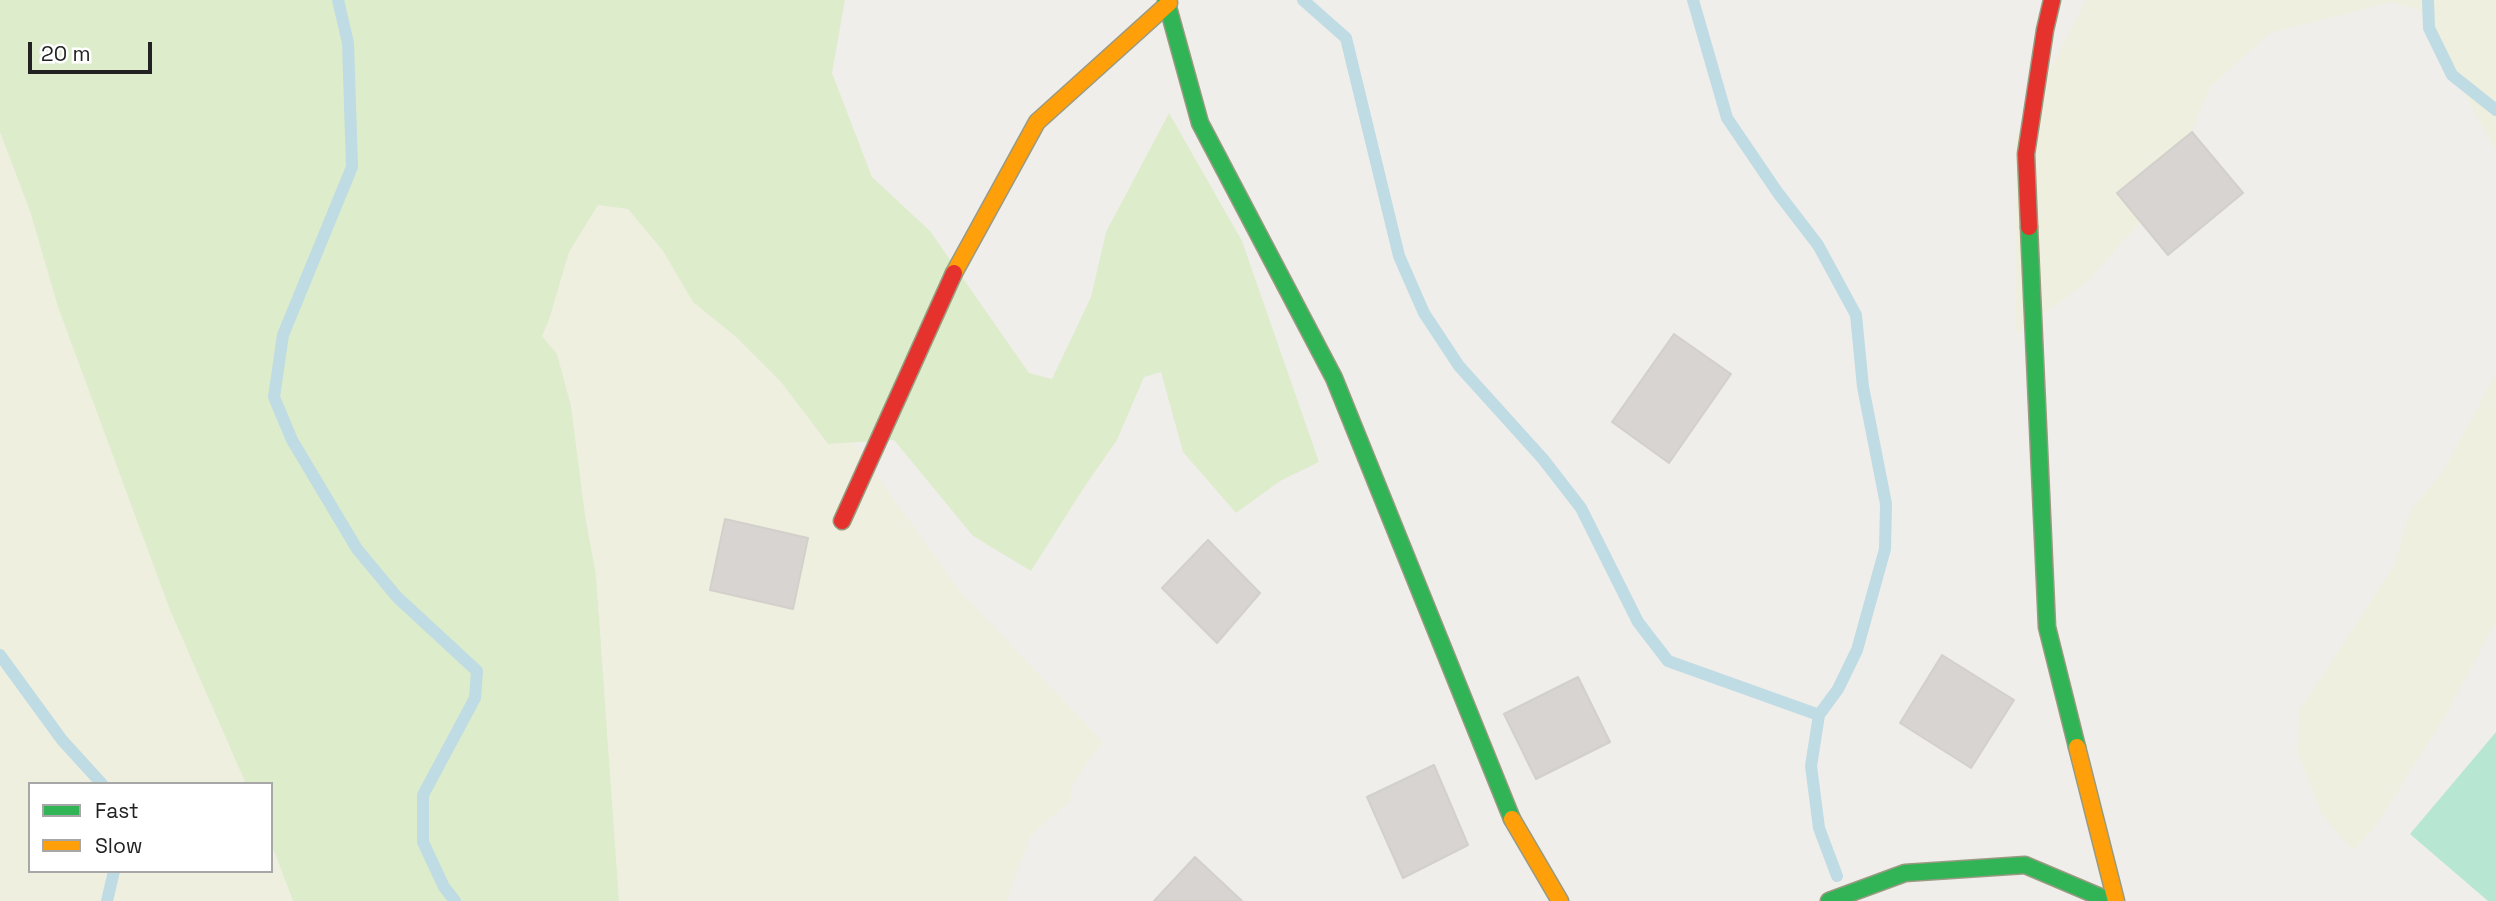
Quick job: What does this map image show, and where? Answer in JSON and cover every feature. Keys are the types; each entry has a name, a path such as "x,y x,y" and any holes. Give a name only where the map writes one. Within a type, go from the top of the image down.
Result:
{"street":[{"path":"2052,0 2026,154 2047,627 2116,901"},
{"path":"842,520 958,265 1037,122 1167,2 1200,123 1334,379 1507,811 1560,901"},
{"path":"1829,901 1905,873 2025,865 2110,901"}],"green space":[{"path":"0,0 845,0 832,73 872,177 930,231 1029,373 1052,379 1091,297 1106,232 1169,113 1242,241 1319,462 1280,481 1236,513 1183,452 1161,372 1144,377 1117,440 1031,571 973,536 894,440 828,444 781,382 735,336 693,302 663,251 628,209 598,205 569,252 542,336 557,354 571,406 585,515 596,575 619,901 293,901 273,848 273,782 245,782 170,610 58,307 30,211 0,132"},
{"path":"2086,0 2496,0 2496,152 2420,10 2391,2 2270,33 2210,87 2167,192 2085,284 2016,333 2016,137"},
{"path":"0,132 30,211 58,307 170,610 245,782 28,782 28,873 273,873 273,848 293,901 0,901"},
{"path":"598,205 628,209 663,251 693,302 735,336 781,382 828,444 854,443 959,590 1103,742 1073,783 1070,801 1030,836 1007,901 619,901 596,575 585,515 571,406 557,354 542,336 569,252"},
{"path":"2496,374 2496,621 2445,717 2374,828 2353,850 2322,815 2298,754 2299,711 2394,566 2410,511 2443,471"},
{"path":"2496,732 2496,901 2488,901 2410,834"}],"building":[{"path":"2192,132 2243,193 2168,255 2117,193"},
{"path":"1674,334 1731,374 1669,463 1612,422"},
{"path":"725,519 808,538 793,609 710,590"},
{"path":"1208,540 1260,593 1217,643 1162,588"},
{"path":"1942,655 2014,700 1971,768 1900,723"},
{"path":"1578,677 1610,742 1536,779 1504,714"},
{"path":"1434,765 1468,845 1403,878 1367,797"},
{"path":"1195,857 1242,901 1154,901"}],"waterway":[{"path":"338,0 348,43 352,167 283,335 274,397 292,440 357,549 397,597 477,671 475,698 423,795 423,842 444,887 455,901"},
{"path":"1303,0 1346,38 1399,256 1424,313 1459,366 1543,459 1581,508 1638,622 1668,661 1819,715"},
{"path":"1693,0 1727,118 1778,193 1818,245 1856,315 1863,387 1886,504 1885,549 1857,650 1838,689 1819,715 1811,766 1819,828 1837,876"},
{"path":"2428,0 2429,28 2452,75 2496,110"},
{"path":"0,655 62,740 100,782"},
{"path":"107,901 114,873"}],"traffic: fast":[{"path":"1166,0 1200,123 1334,378 1512,819"},
{"path":"2029,227 2047,627 2077,747"},
{"path":"1829,901 1905,873 2025,865 2110,901"}],"traffic: slow":[{"path":"954,273 1037,122 1169,3"},
{"path":"2077,747 2116,901"},
{"path":"1512,819 1560,901"}],"traffic: jam":[{"path":"2029,227 2026,154 2052,0"},
{"path":"842,521 954,273"}]}
